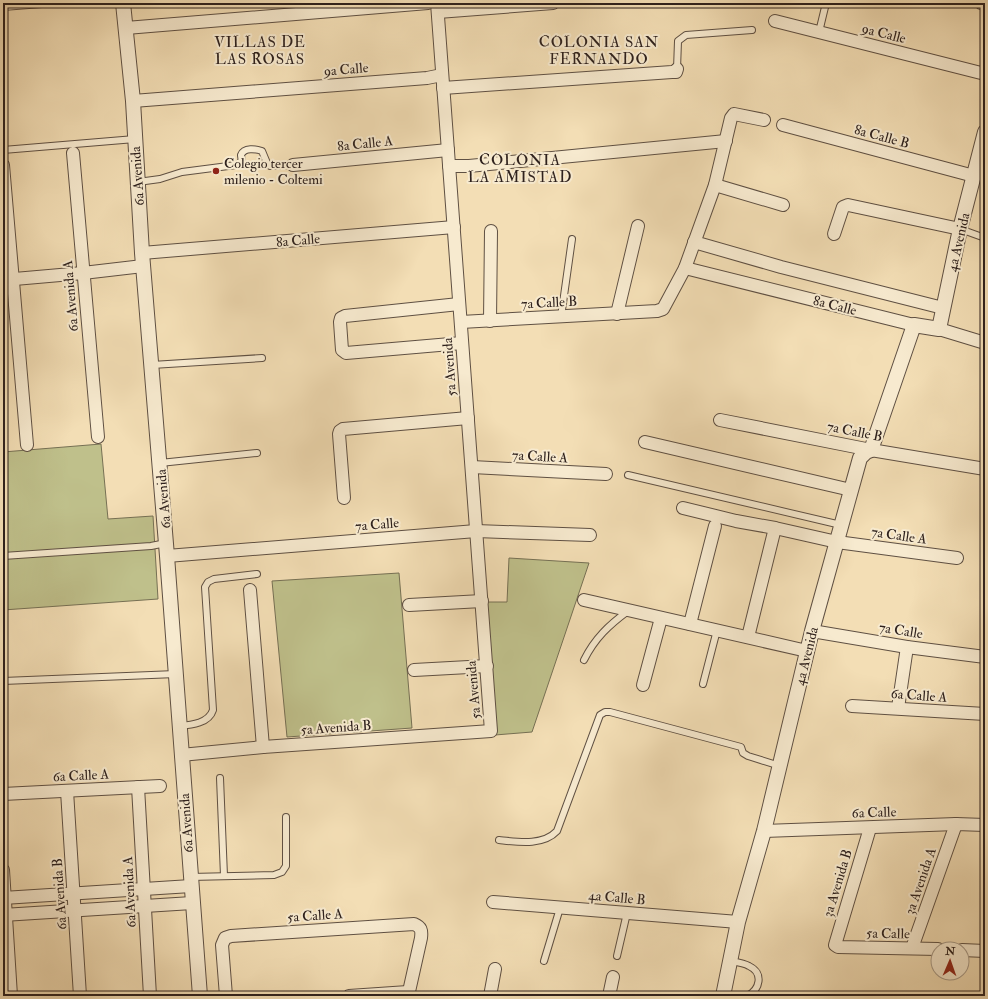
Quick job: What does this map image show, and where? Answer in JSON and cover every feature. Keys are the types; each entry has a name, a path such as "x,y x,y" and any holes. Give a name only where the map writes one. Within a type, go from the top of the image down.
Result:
{"street":[{"name":"6a Avenida","path":"123,3 133,101 142,259 167,550 200,996"},
{"path":"126,28 428,3"},
{"path":"437,8 553,3"},
{"path":"981,3 985,4"},
{"name":"5a Avenida","path":"437,8 486,666 492,728"},
{"name":"9a Calle","path":"775,21 985,74"},
{"path":"443,88 676,72 678,69"},
{"name":"9a Calle","path":"133,101 419,79 442,75"},
{"path":"685,268 715,185 731,118 734,114 764,120"},
{"name":"8a Calle B","path":"783,125 974,176"},
{"name":"4a Avenida","path":"939,329 960,229 985,132"},
{"path":"449,166 469,166 726,141"},
{"name":"8a Calle A","path":"293,165 448,150"},
{"name":"6a Avenida A","path":"73,153 98,437"},
{"path":"3,165 8,280 27,445"},
{"path":"715,185 783,205"},
{"path":"834,234 843,208 848,205 960,229"},
{"path":"617,314 638,226"},
{"name":"8a Calle","path":"8,280 83,273 142,259 454,227"},
{"path":"490,321 491,230"},
{"path":"694,242 781,267 943,308"},
{"name":"8a Calle","path":"685,268 914,325 939,329 985,343"},
{"name":"7a Calle B","path":"461,322 657,311 663,309 685,268"},
{"path":"459,304 345,316 341,318 340,322 342,350 346,353 462,343"},
{"name":"4a Avenida","path":"723,996 738,922 764,831 812,631 860,458 866,452 871,450 914,325"},
{"path":"344,498 339,434 343,429 468,418"},
{"name":"7a Calle B","path":"720,420 871,450 985,469"},
{"path":"646,442 851,490"},
{"name":"7a Calle A","path":"472,467 606,474"},
{"name":"7a Calle A","path":"683,508 736,521 837,542 957,558"},
{"path":"690,624 715,526"},
{"path":"748,637 775,528"},
{"name":"7a Calle","path":"167,550 476,532 590,535"},
{"path":"250,590 263,747"},
{"path":"584,600 807,651"},
{"path":"409,605 482,601"},
{"path":"643,685 661,618"},
{"name":"7a Calle","path":"812,631 985,657"},
{"path":"898,708 907,646"},
{"path":"414,670 486,666"},
{"name":"6a Calle A","path":"852,706 985,714"},
{"name":"5a Avenida B","path":"182,755 263,747 489,732 492,728"},
{"name":"6a Calle A","path":"3,794 160,786"},
{"name":"6a Avenida A","path":"138,787 150,996"},
{"name":"6a Avenida B","path":"67,791 80,996"},
{"name":"6a Calle","path":"764,831 956,824 985,825"},
{"name":"3a Avenida A","path":"912,948 956,824"},
{"name":"3a Avenida B","path":"838,947 835,942 870,828"},
{"path":"3,870 4,915 11,996"},
{"path":"4,898 144,889 191,881"},
{"name":"4a Calle B","path":"493,902 738,922"},
{"path":"4,915 192,903"},
{"name":"5a Calle A","path":"226,996 222,945 225,938 231,936 414,924 420,927 422,931 408,994"},
{"name":"5a Calle","path":"838,947 930,949"},
{"path":"970,950 985,950"},
{"path":"490,996 495,969"},
{"path":"609,996 613,977"},
{"path":"349,996 408,994"}],"lane":[{"path":"3,7 55,3"},
{"path":"819,32 826,3"},
{"path":"678,69 678,41 682,37 686,35 752,30"},
{"path":"3,150 135,139"},
{"name":"8a Calle A","path":"138,182 160,179 182,172 236,165 241,161 242,152 246,150 257,149 262,152 267,164 270,166 293,165"},
{"path":"960,229 985,238"},
{"path":"561,317 572,239"},
{"path":"152,365 262,358"},
{"path":"160,463 257,453"},
{"path":"628,475 841,525"},
{"path":"3,556 151,546 167,550"},
{"path":"179,726 190,725 206,719 211,715 213,710 205,587 208,582 214,579 257,574"},
{"path":"584,660 591,646 602,633 630,611"},
{"path":"703,684 717,630"},
{"path":"3,681 176,674"},
{"path":"499,840 538,842 552,836 557,831 600,715 605,712 610,712 741,747 743,753 748,756 780,766"},
{"path":"220,778 224,876"},
{"path":"191,881 224,876 274,875 282,872 286,866 286,816"},
{"path":"544,961 560,908"},
{"path":"617,956 627,913"},
{"path":"730,961 748,965 758,974 759,985 754,992 747,996"}],"green space":[{"path":"101,444 108,519 153,516 158,599 3,610 3,452"},
{"path":"509,558 589,563 532,732 495,735 487,602 507,602"},
{"path":"399,573 412,728 287,737 272,581"}],"place":[{"name":"Colegio tercer milenio - Coltemi","path":"216,171"}],"district":[{"name":"VILLAS DE LAS ROSAS","path":"260,50"},
{"name":"COLONIA SAN FERNANDO","path":"599,50"},
{"name":"COLONIA LA AMISTAD","path":"520,168"}]}
